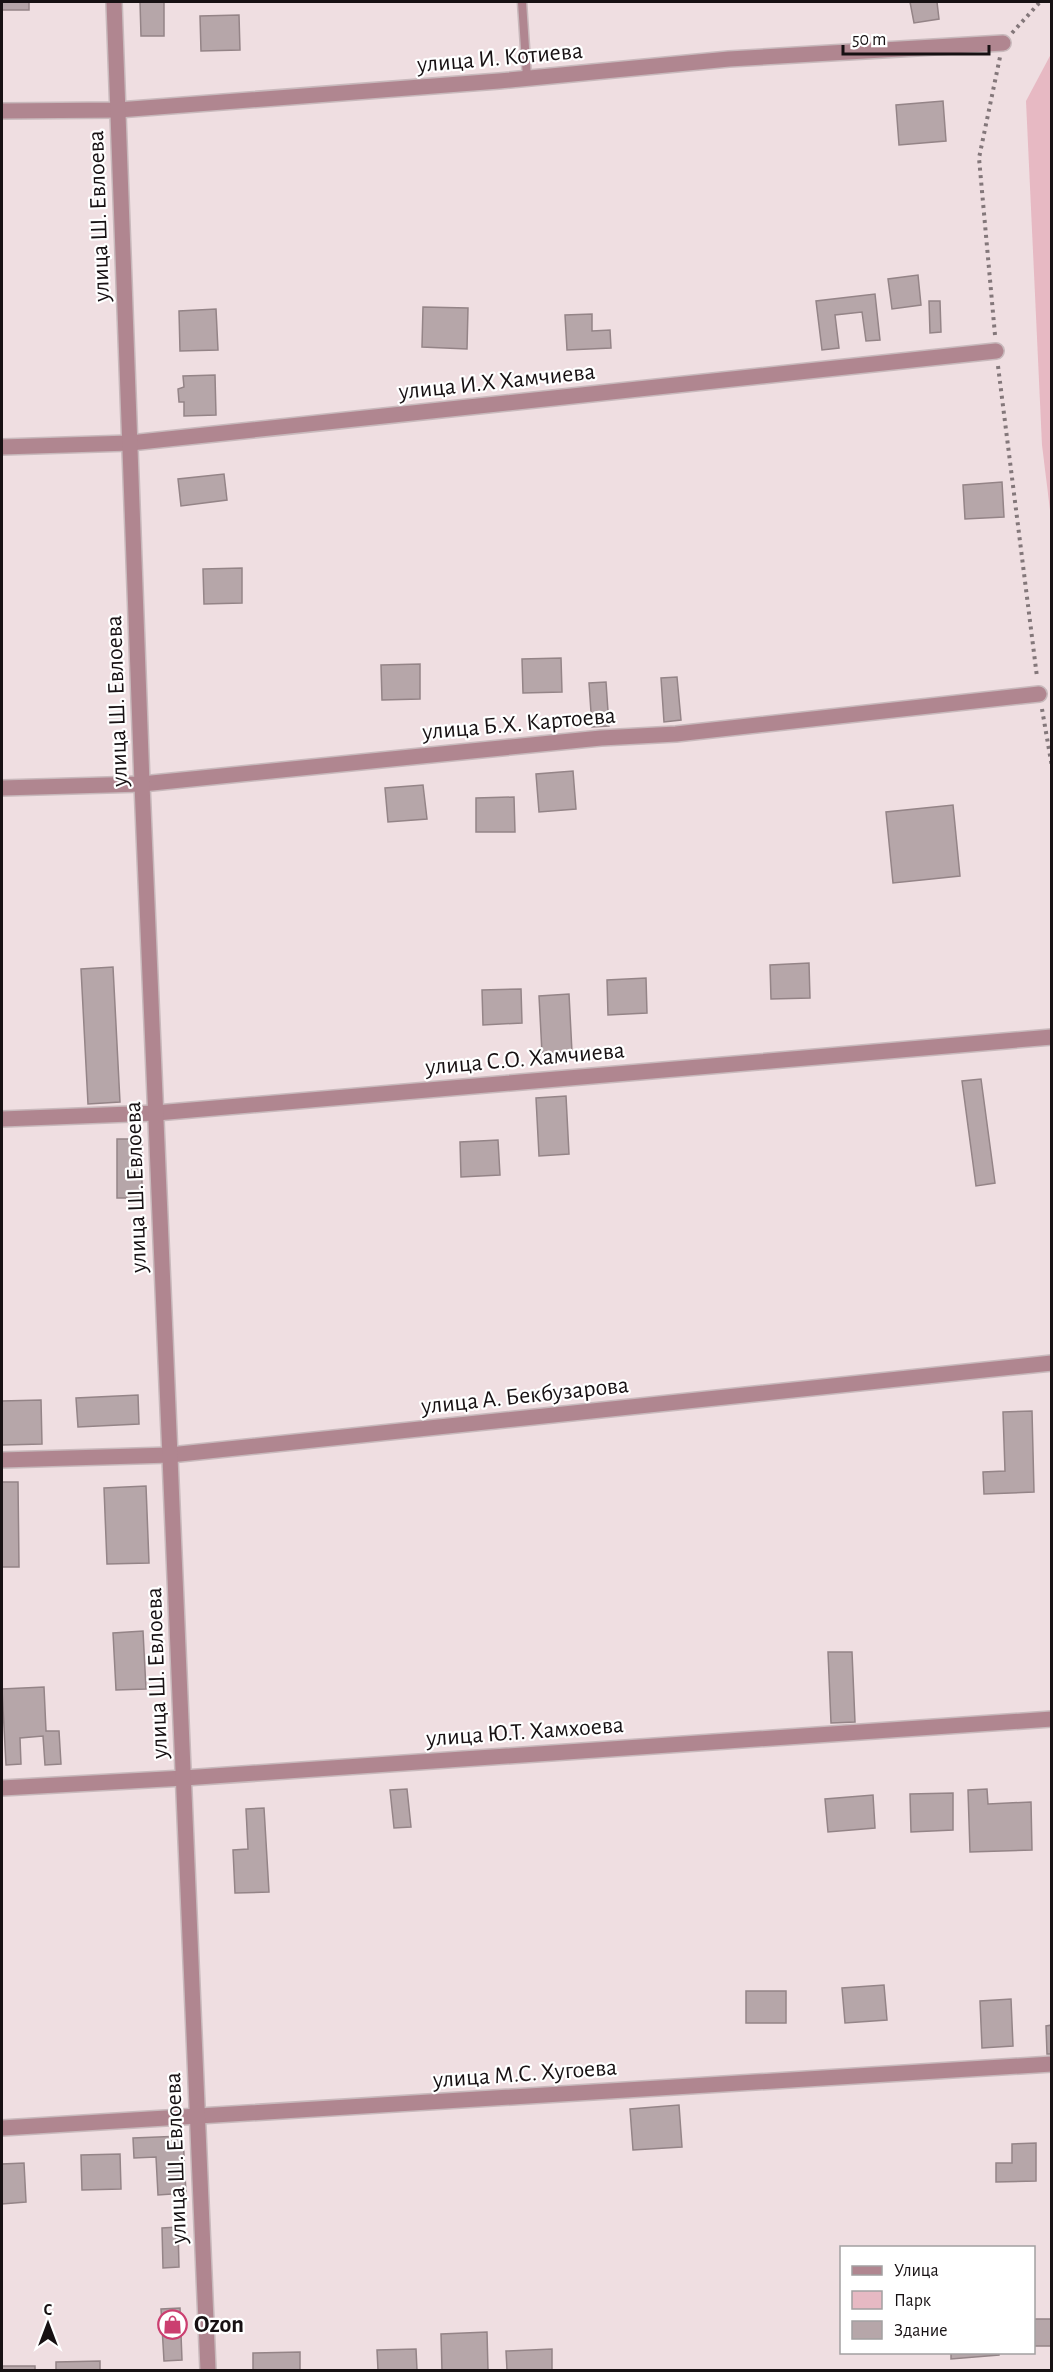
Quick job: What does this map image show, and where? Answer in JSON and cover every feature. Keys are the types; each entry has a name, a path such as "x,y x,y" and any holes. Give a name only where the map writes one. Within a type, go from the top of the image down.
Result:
{"street":[{"name":"улица Ш. Евлоева","path":"114,2 142,784 208,2370"},
{"name":"улица И. Котиева","path":"2,111 118,110 527,78 729,59 1003,43"},
{"name":"улица И.Х Хамчиева","path":"2,447 130,443 996,351"},
{"name":"улица Б.Х. Картоева","path":"2,788 142,784 590,740 676,734 1039,694"},
{"name":"улица С.О. Хамчиева","path":"2,1119 156,1113 1052,1037"},
{"name":"улица А. Бекбузарова","path":"2,1460 170,1455 1052,1363"},
{"name":"улица Ю.Т. Хамхоева","path":"2,1788 184,1778 1052,1719"},
{"name":"улица М.С. Хугоева","path":"2,2128 1052,2064"}],"lane":[{"path":"522,2 527,78"}],"path":[{"path":"1040,2 1003,43 979,158 996,351 1039,694 1052,767"}],"green space":[{"path":"1051,54 1051,518 1042,445 1026,101"}],"building":[{"path":"2,2 29,2 29,10 2,10"},
{"path":"140,2 164,2 164,36 141,36"},
{"path":"910,2 937,2 939,19 914,23"},
{"path":"239,15 240,50 201,51 200,16"},
{"path":"943,101 946,141 899,145 896,105"},
{"path":"918,275 921,305 892,309 888,279"},
{"path":"875,294 880,340 866,341 862,312 835,315 839,348 822,350 816,301"},
{"path":"929,301 940,301 941,332 930,333"},
{"path":"423,307 468,308 467,349 422,347"},
{"path":"216,309 218,350 180,351 179,311"},
{"path":"592,314 592,331 610,330 611,348 567,350 565,315"},
{"path":"215,375 216,415 184,416 184,402 179,402 178,389 184,387 183,376"},
{"path":"224,474 227,500 181,506 178,479"},
{"path":"1002,482 1004,517 965,519 963,485"},
{"path":"242,568 242,603 204,604 203,569"},
{"path":"561,658 562,692 523,693 522,659"},
{"path":"420,664 420,699 382,700 381,665"},
{"path":"677,677 681,720 664,722 661,678"},
{"path":"606,682 609,726 592,727 589,683"},
{"path":"573,771 576,809 539,812 536,774"},
{"path":"423,785 427,819 388,822 385,788"},
{"path":"514,797 515,832 476,832 476,798"},
{"path":"953,805 960,876 893,883 886,812"},
{"path":"809,963 810,998 771,999 770,965"},
{"path":"113,967 120,1102 88,1104 81,969"},
{"path":"646,978 647,1013 608,1015 607,980"},
{"path":"521,989 522,1023 483,1025 482,990"},
{"path":"569,994 572,1052 542,1053 539,996"},
{"path":"981,1079 995,1183 976,1186 962,1081"},
{"path":"566,1096 569,1154 539,1156 536,1098"},
{"path":"117,1139 142,1139 142,1198 117,1198"},
{"path":"498,1140 500,1175 461,1177 460,1142"},
{"path":"138,1395 139,1424 78,1427 76,1398"},
{"path":"41,1400 42,1444 2,1445 2,1401"},
{"path":"1032,1411 1034,1492 984,1494 983,1472 1005,1471 1003,1412"},
{"path":"2,1482 18,1482 19,1567 2,1567"},
{"path":"146,1486 149,1563 107,1564 104,1488"},
{"path":"143,1631 146,1689 116,1690 113,1633"},
{"path":"828,1652 852,1652 855,1722 831,1723"},
{"path":"44,1687 46,1731 59,1731 61,1764 45,1765 43,1736 20,1738 21,1764 6,1765 2,1689"},
{"path":"407,1789 411,1827 394,1828 390,1790"},
{"path":"987,1789 988,1804 1031,1802 1032,1850 970,1852 968,1790"},
{"path":"953,1793 953,1830 911,1832 910,1794"},
{"path":"873,1795 875,1828 828,1832 825,1799"},
{"path":"264,1808 269,1892 235,1893 233,1850 248,1849 246,1809"},
{"path":"884,1985 887,2020 845,2023 842,1988"},
{"path":"746,1991 786,1991 786,2023 746,2023"},
{"path":"1011,1999 1013,2046 982,2048 980,2001"},
{"path":"1052,2025 1052,2054 1047,2054 1046,2026"},
{"path":"679,2105 682,2147 633,2150 630,2109"},
{"path":"183,2136 186,2193 158,2195 156,2157 134,2158 133,2138"},
{"path":"1036,2143 1036,2181 996,2182 996,2163 1012,2163 1012,2144"},
{"path":"120,2154 121,2189 82,2190 81,2155"},
{"path":"24,2163 26,2202 2,2204 2,2164"},
{"path":"178,2227 179,2267 163,2268 162,2228"},
{"path":"180,2308 182,2360 164,2361 161,2309"},
{"path":"1035,2319 1052,2319 1052,2346 1035,2346"},
{"path":"487,2332 488,2370 442,2370 441,2334"},
{"path":"416,2349 417,2370 378,2370 377,2350"},
{"path":"552,2349 552,2370 507,2370 506,2351"},
{"path":"300,2352 300,2370 253,2370 253,2353"},
{"path":"951,2354 999,2354 999,2355 951,2359"},
{"path":"100,2361 100,2370 56,2370 56,2362"},
{"path":"2,2366 35,2366 35,2370 2,2370"}],"place":[{"name":"Ozon","path":"173,2325"}]}
